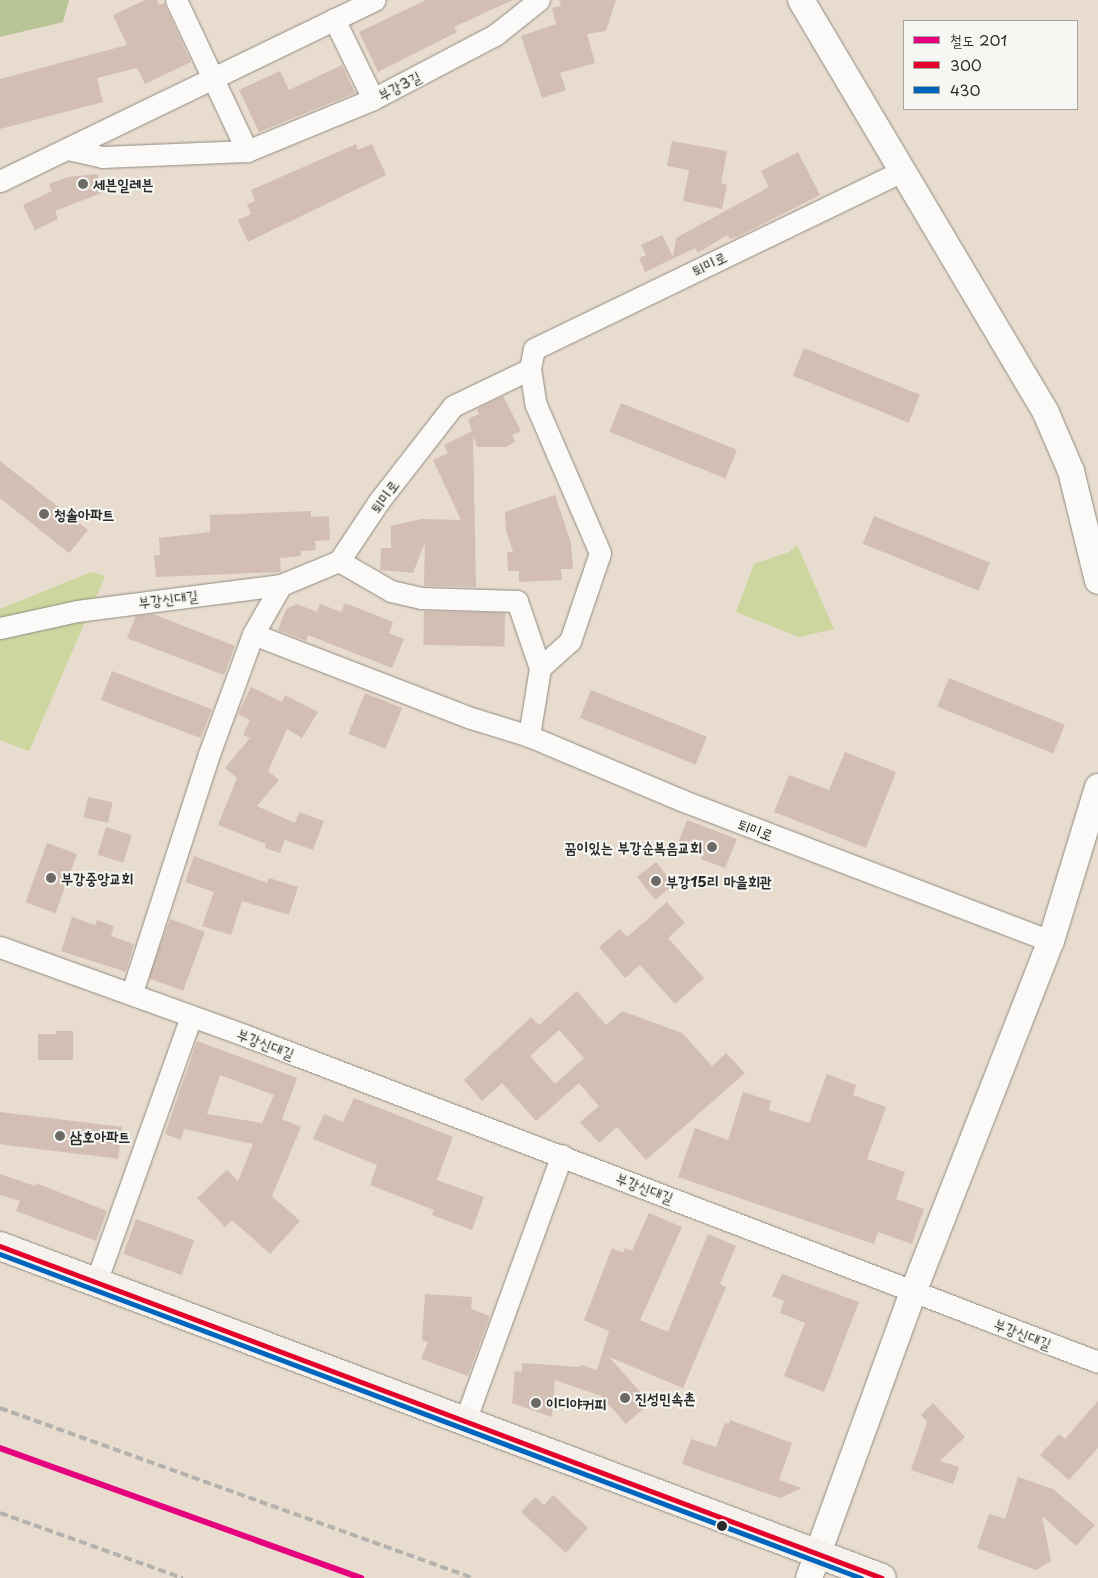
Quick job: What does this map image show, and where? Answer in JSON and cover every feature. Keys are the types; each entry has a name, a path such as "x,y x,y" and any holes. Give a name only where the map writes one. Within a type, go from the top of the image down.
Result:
{"main road":[{"path":"0,1246 882,1578"}],"street":[{"path":"176,0 214,76 248,151"},
{"path":"0,181 214,76 375,0"},
{"name":"부강3길","path":"68,149 102,157 248,151 374,99 495,35 539,0"},
{"path":"801,0 1046,413 1070,471 1098,581"},
{"path":"334,19 374,99"},
{"name":"퇴미로","path":"540,668 570,642 600,553 536,405 530,369 534,349 903,171"},
{"name":"퇴미로","path":"339,561 379,501 454,406 530,369"},
{"path":"132,993 202,772 253,634 281,585 339,561 390,591 421,598 517,601 540,668 528,736 471,718 253,634"},
{"name":"부강신대길","path":"0,628 77,611 281,585"},
{"name":"퇴미로","path":"528,736 682,800 1050,942"},
{"path":"809,1578 914,1290 1050,942 1098,788"},
{"name":"부강신대길","path":"0,947 132,993 562,1155 1098,1362"},
{"path":"96,1282 191,1016"},
{"path":"465,1421 562,1155"}],"green space":[{"path":"0,0 69,0 63,22 0,37"},
{"path":"797,545 834,629 799,637 736,612 754,564 789,552"},
{"path":"91,572 105,576 29,751 0,740 0,609"}],"building":[{"path":"145,0 157,0 159,5 164,3 191,62 145,84 137,68 97,78 103,102 0,129 0,79 127,45 113,15"},
{"path":"426,0 513,0 454,27 457,32 378,72 359,32"},
{"path":"559,0 616,0 606,31 587,34 595,63 560,73 566,90 542,98 521,36 556,24 552,8 561,6"},
{"path":"342,65 355,93 259,132 239,90 280,71 289,90"},
{"path":"672,141 727,151 721,183 727,185 722,209 683,201 689,170 667,166"},
{"path":"356,144 358,150 372,144 386,175 248,242 238,220 251,214 247,204 255,201 251,190"},
{"path":"798,152 820,195 739,236 730,239 727,235 698,253 695,248 645,272 639,258 646,255 641,245 662,235 673,257 676,238 769,187 761,171"},
{"path":"97,174 104,192 55,211 58,219 35,230 23,205 52,191 49,184 68,177"},
{"path":"804,348 920,395 909,423 793,376"},
{"path":"503,396 521,431 512,435 515,442 506,447 477,447 473,435 476,587 424,586 425,542 413,573 380,570 381,548 391,548 391,526 421,519 461,520 433,460 448,453 444,445 472,431 468,419 479,414 477,409"},
{"path":"621,403 737,450 725,479 609,432"},
{"name":"청솔아파트","path":"0,461 88,530 69,553 0,498"},
{"path":"555,495 571,543 573,569 561,569 562,580 519,582 519,571 508,571 507,552 513,552 506,530 505,512"},
{"path":"311,511 311,517 329,516 330,540 315,541 316,550 301,551 301,556 280,558 281,572 156,577 154,555 160,555 159,538 210,532 210,515"},
{"path":"874,516 990,563 979,591 863,544"},
{"path":"345,603 393,622 389,633 404,639 392,668 308,635 306,641 278,630 286,609 297,604 317,612 320,604 341,612"},
{"path":"424,611 505,612 504,646 423,645"},
{"path":"153,614 235,646 224,675 127,638 136,616"},
{"path":"112,671 212,709 201,738 101,700"},
{"path":"949,678 1065,725 1053,754 937,707"},
{"path":"251,687 282,702 285,695 318,712 302,738 287,729 268,771 279,780 257,806 295,823 299,812 324,821 313,850 285,840 280,853 265,848 266,844 218,825 237,778 225,768 250,738 243,735 250,720 238,714"},
{"path":"591,690 707,737 696,765 580,718"},
{"path":"365,693 402,708 386,749 349,734"},
{"path":"845,752 896,772 866,848 774,812 789,775 829,790"},
{"path":"88,797 112,802 108,823 84,818"},
{"name":"꿈이있는 부강순복음교회","path":"687,820 737,839 725,868 701,859 704,852 678,843"},
{"path":"106,827 132,835 123,863 98,855"},
{"name":"부강중앙교회","path":"47,843 77,854 56,913 25,902"},
{"path":"194,856 267,883 269,878 298,887 289,915 242,901 231,935 202,926 214,892 185,882"},
{"name":"부강15리 마을회관","path":"656,862 674,885 655,900 637,877"},
{"path":"667,902 685,923 668,938 704,978 675,1004 640,965 625,978 599,947 620,929 627,937"},
{"path":"72,917 95,925 97,920 114,926 111,936 134,944 126,972 61,951"},
{"path":"170,919 205,932 183,991 148,978"},
{"path":"577,991 606,1025 622,1011 682,1033 712,1066 726,1053 745,1073 646,1160 617,1127 599,1143 580,1122 599,1106 579,1083 536,1121 502,1083 482,1101 464,1080 531,1017 539,1025","holes":["559,1030 584,1058 555,1084 530,1056"]},
{"path":"56,1031 73,1031 73,1060 38,1060 38,1034 56,1034"},
{"path":"197,1041 297,1078 282,1119 301,1127 272,1196 300,1221 270,1254 232,1220 225,1227 197,1198 227,1170 238,1181 253,1144 184,1129 181,1140 165,1134","holes":["220,1075 274,1095 262,1123 207,1114"]},
{"path":"827,1074 856,1085 853,1095 886,1107 867,1159 905,1172 896,1199 924,1209 912,1244 878,1232 874,1244 678,1177 695,1128 728,1140 743,1092 771,1101 769,1110 809,1123"},
{"path":"354,1098 453,1137 437,1180 484,1197 472,1230 432,1215 434,1210 370,1185 377,1165 313,1139 324,1114 343,1122"},
{"name":"삼호아파트","path":"0,1112 122,1127 118,1159 0,1144"},
{"path":"0,1174 35,1186 36,1183 107,1211 96,1241 16,1211 20,1201 0,1195"},
{"path":"649,1213 682,1227 640,1320 668,1332 708,1234 736,1246 720,1284 726,1287 683,1388 609,1357 650,1403 626,1424 601,1396 555,1380 552,1417 512,1403 515,1371 522,1372 522,1363 580,1367 581,1365 597,1370 609,1331 584,1320 612,1248 623,1253 625,1248 632,1251"},
{"path":"136,1219 194,1240 182,1275 123,1254"},
{"path":"782,1274 859,1302 824,1392 784,1376 805,1323 780,1313 784,1301 772,1296"},
{"path":"425,1294 472,1297 471,1309 490,1316 468,1376 421,1359 428,1342 422,1340"},
{"path":"1098,1401 1098,1448 1069,1480 1040,1455 1059,1434 1065,1439"},
{"path":"933,1403 965,1437 940,1461 959,1467 953,1484 911,1470 927,1422 921,1415"},
{"path":"730,1420 792,1443 779,1480 802,1488 780,1498 682,1464 691,1439 716,1447 725,1423 729,1424"},
{"path":"1018,1477 1053,1489 1095,1525 1076,1546 1042,1516 1051,1561 1036,1570 977,1548 989,1514 1005,1519"},
{"path":"553,1495 588,1528 566,1553 521,1512 535,1497 544,1505"}],"railway":[{"path":"0,1408 473,1578"},
{"path":"0,1513 183,1578"}],"rail line":[{"name":"201","path":"0,1448 361,1578"}],"transit line":[{"name":"300","path":"0,1246 882,1578"},
{"name":"430","path":"0,1254 861,1578"}],"place":[{"name":"세븐일레븐","path":"83,184"},
{"name":"청솔아파트","path":"44,514"},
{"name":"꿈이있는 부강순복음교회","path":"712,847"},
{"name":"부강중앙교회","path":"51,878"},
{"name":"부강15리 마을회관","path":"656,881"},
{"name":"삼호아파트","path":"60,1136"},
{"name":"진성민속촌","path":"625,1398"},
{"name":"이디야커피","path":"536,1403"}]}
